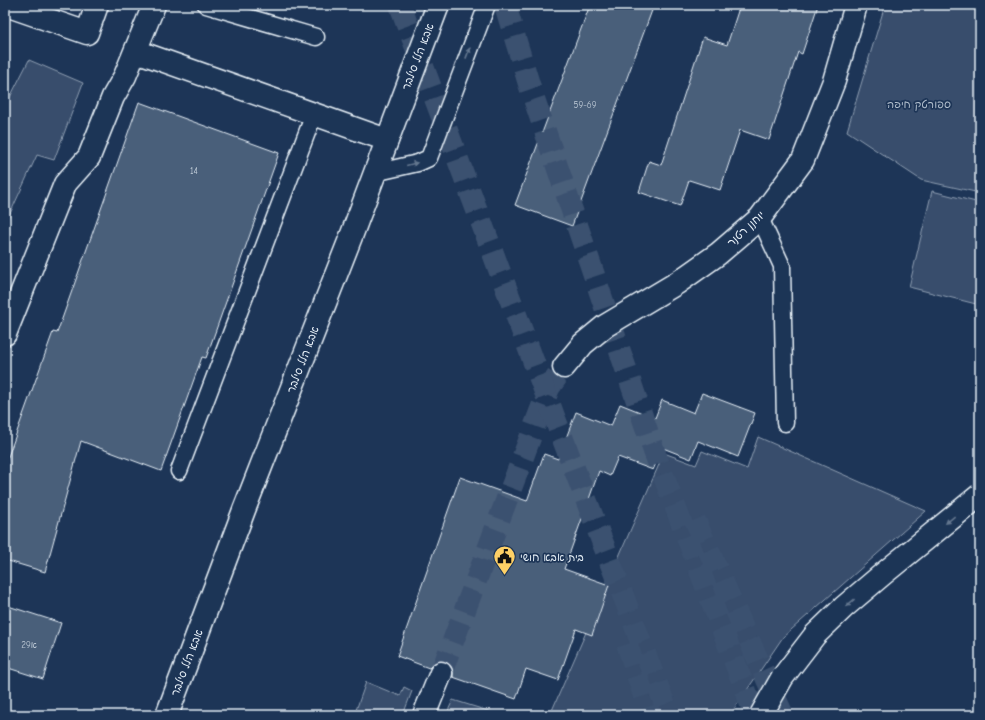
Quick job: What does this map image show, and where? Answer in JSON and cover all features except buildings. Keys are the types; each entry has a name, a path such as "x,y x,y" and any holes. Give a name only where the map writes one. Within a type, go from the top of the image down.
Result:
{"main road":[{"path":"6,5 87,33 97,5"},
{"path":"5,334 65,184 89,158 113,97 125,76 154,5"},
{"name":"אבא הלל סילבר","path":"167,715 244,510 352,234 438,5"},
{"name":"יוחנן רטנר","path":"564,367 583,344 605,326 683,279 718,254 760,218 804,160 834,81 856,5"},
{"path":"136,51 387,140"},
{"path":"761,715 782,678 815,635 883,574 980,495"},
{"path":"424,715 441,674"}],"lane":[{"path":"206,5 316,37"},
{"path":"374,173 418,163 429,158 487,5"},
{"path":"180,471 314,114"},
{"path":"760,218 782,266 785,423"}],"green space":[{"name":"ספורטק חיפה","path":"885,5 980,5 980,193 921,180 847,131"},
{"path":"29,60 83,83 54,160 37,155 5,227 5,107"},
{"path":"932,191 980,203 980,305 909,287"},
{"path":"758,437 926,511 783,637 730,715 550,715 664,453 696,465 702,451 747,469"},
{"path":"366,682 400,696 404,687 412,691 403,715 361,715 355,713"},
{"path":"453,700 501,715 446,715"}],"tunnel":[{"path":"400,5 554,416 669,715"},
{"path":"505,5 529,84 654,451 755,715"},
{"path":"441,673 549,388 564,367"},
{"path":"695,520 783,715"},
{"path":"627,644 650,715"}],"place":[{"name":"בית אבא חושי","path":"505,576"}]}
